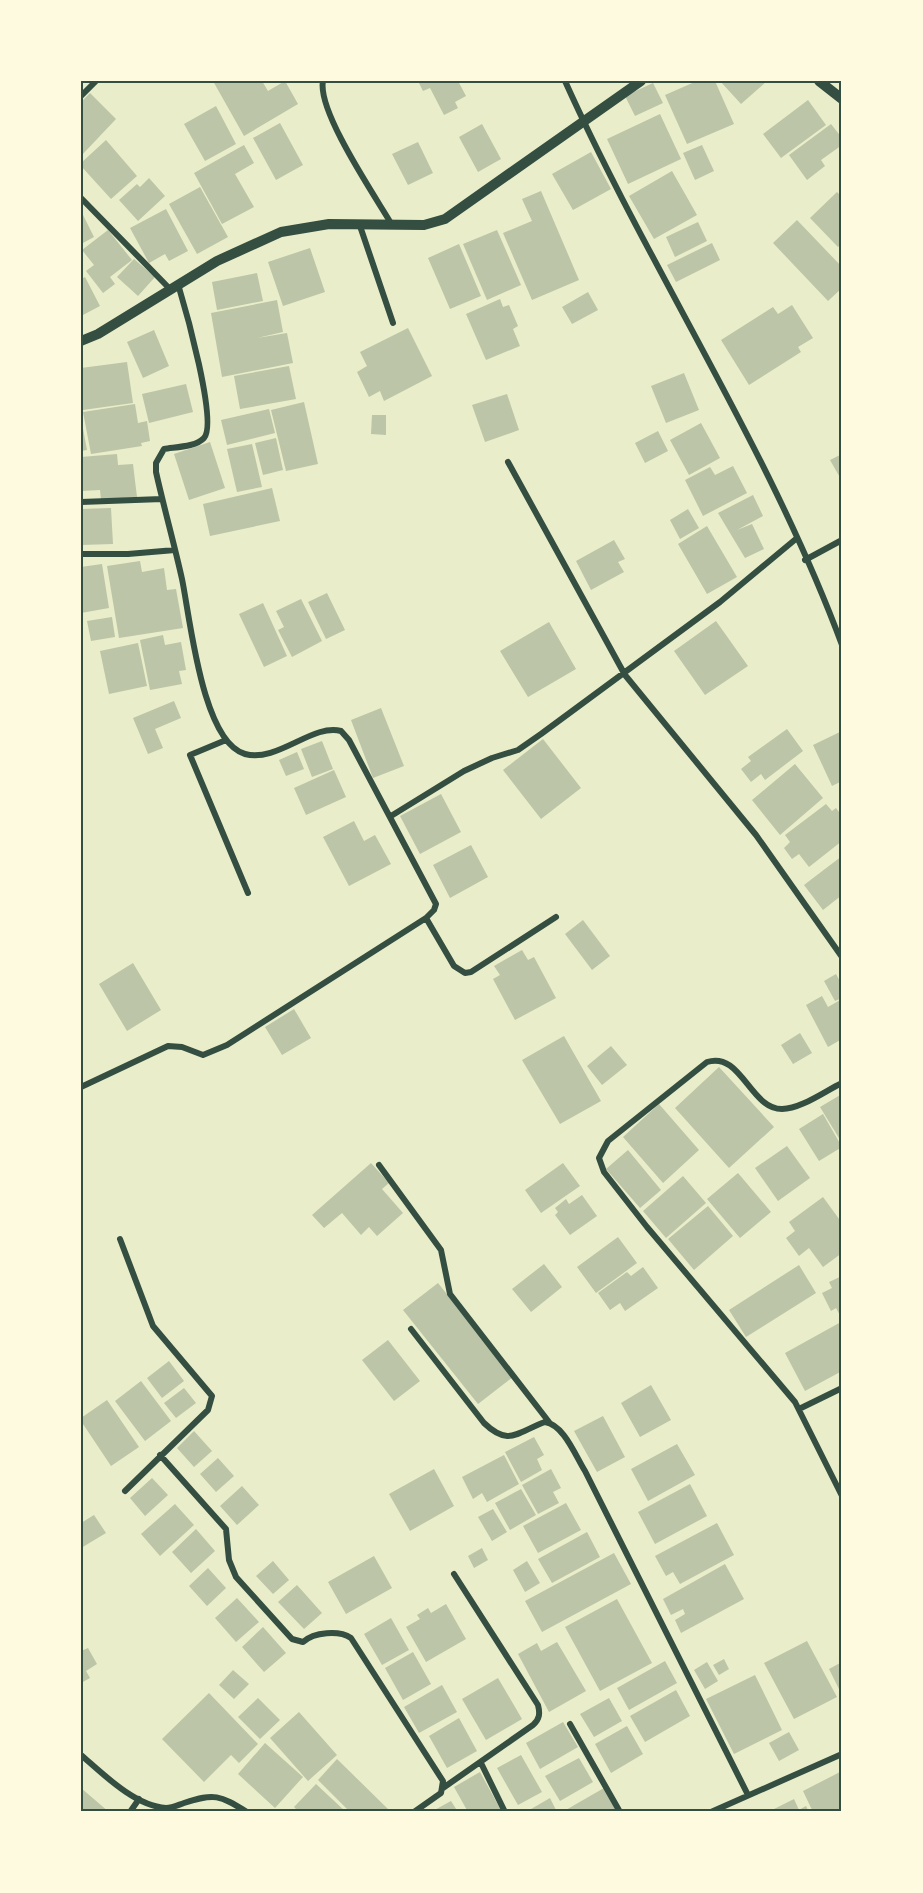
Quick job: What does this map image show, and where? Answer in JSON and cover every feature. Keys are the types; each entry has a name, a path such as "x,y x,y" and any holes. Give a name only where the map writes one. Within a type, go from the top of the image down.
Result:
{"street":[{"path":"81,96 96,81"},
{"path":"323,81 324,99 343,141 392,225"},
{"path":"565,81 608,174 740,422 797,538 842,645"},
{"path":"81,341 98,334 217,261 281,232 329,224 424,225 445,219 641,81"},
{"path":"819,81 842,99"},
{"path":"81,198 174,286 204,386 209,425 206,436 198,442 164,449 160,453 156,472 175,550 195,653 216,724 226,740 246,755 274,752 327,730 341,731 392,816 435,900 434,910 426,918 208,1054 168,1046 81,1087"},
{"path":"360,226 393,323"},
{"path":"508,462 625,675 756,835 842,957"},
{"path":"81,502 162,499"},
{"path":"392,816 472,767 518,750 625,675 720,602 797,538"},
{"path":"805,560 842,540"},
{"path":"81,554 129,554 175,550"},
{"path":"226,740 190,755 248,893"},
{"path":"426,918 454,966 465,974 556,917"},
{"path":"842,1083 794,1106 779,1109 766,1103 726,1062 707,1062 608,1142 599,1158 604,1172 647,1227 775,1375 799,1409 842,1496"},
{"path":"380,1165 441,1250 450,1294 549,1422 561,1432 585,1471 748,1794"},
{"path":"120,1239 153,1326 212,1396 208,1410 125,1491"},
{"path":"411,1329 484,1423 496,1435 514,1436 549,1422"},
{"path":"799,1409 842,1388"},
{"path":"160,1455 226,1529 229,1536 229,1560 236,1577 292,1639 303,1642 308,1638 337,1632 351,1638 439,1774 443,1788"},
{"path":"414,1812 434,1799 443,1788 538,1721 540,1712 538,1705 454,1574"},
{"path":"570,1724 620,1812"},
{"path":"711,1812 842,1754"},
{"path":"81,1755 139,1799 168,1809 207,1795 219,1796 247,1812"},
{"path":"481,1763 506,1812"},
{"path":"130,1812 139,1799"}],"building":[{"path":"213,81 262,81 268,91 285,81 298,104 244,136"},
{"path":"418,81 458,81 466,96 455,102 458,108 444,115 430,88 423,91"},
{"path":"697,81 715,81 734,124 687,144 665,95"},
{"path":"720,81 767,81 741,104"},
{"path":"653,83 663,103 635,116 625,96"},
{"path":"90,93 116,119 81,156 81,102"},
{"path":"808,100 826,125 781,158 763,134"},
{"path":"216,106 236,144 205,161 184,124"},
{"path":"660,114 681,159 628,184 607,139"},
{"path":"280,123 303,165 276,180 253,138"},
{"path":"482,124 501,159 478,172 459,137"},
{"path":"831,124 842,138 842,145 821,160 825,166 807,180 789,155"},
{"path":"106,140 137,176 111,199 81,166 81,163"},
{"path":"418,142 433,173 408,185 392,154"},
{"path":"244,145 254,163 235,174 254,207 222,224 194,173"},
{"path":"702,145 714,171 695,180 683,153"},
{"path":"591,152 611,189 573,210 552,174"},
{"path":"672,171 697,215 654,239 629,196"},
{"path":"149,178 165,196 138,221 119,200 137,184 140,187"},
{"path":"200,187 228,237 197,254 169,204"},
{"path":"541,191 579,280 532,300 503,233 532,221 522,199"},
{"path":"837,192 842,197 842,243 838,247 810,218"},
{"path":"166,209 188,251 169,261 165,254 149,263 130,228"},
{"path":"81,211 94,237 81,244"},
{"path":"797,220 842,267 842,288 828,301 773,243"},
{"path":"698,222 707,241 675,257 666,237"},
{"path":"108,230 132,260 110,277 115,284 103,293 86,271 94,265 82,250"},
{"path":"497,230 521,285 487,300 463,244"},
{"path":"712,243 720,260 676,282 667,265"},
{"path":"459,244 481,296 450,309 428,258"},
{"path":"310,248 325,292 283,306 268,262"},
{"path":"134,259 155,277 138,296 117,277"},
{"path":"257,273 263,301 217,310 212,282"},
{"path":"85,277 100,306 81,316 81,279"},
{"path":"588,292 598,310 572,324 562,307"},
{"path":"500,299 503,307 509,305 518,326 513,329 520,346 486,360 466,314"},
{"path":"277,300 283,332 257,338 287,333 293,363 222,377 211,313"},
{"path":"792,305 813,338 798,347 801,352 749,385 721,340 773,307 778,314"},
{"path":"408,328 432,376 384,401 380,391 369,397 357,372 367,366 360,352"},
{"path":"154,330 169,366 143,378 127,342"},
{"path":"127,362 133,403 83,410 81,368"},
{"path":"289,366 296,399 240,409 234,376"},
{"path":"684,373 699,410 666,423 651,386"},
{"path":"186,384 193,412 149,423 142,394"},
{"path":"507,394 519,430 485,442 472,405"},
{"path":"304,402 318,464 286,471 271,410"},
{"path":"135,404 138,423 147,421 150,441 141,443 142,446 91,454 83,412"},
{"path":"269,409 275,433 227,445 221,420"},
{"path":"372,415 386,415 386,435 371,434"},
{"path":"81,418 87,450 81,451"},
{"path":"701,423 720,458 689,475 670,440"},
{"path":"658,431 668,451 645,463 635,443"},
{"path":"276,438 283,470 263,475 255,443"},
{"path":"210,442 225,488 189,500 174,454"},
{"path":"252,444 262,487 237,492 227,449"},
{"path":"117,454 118,465 133,464 137,497 101,500 100,490 81,491 81,457"},
{"path":"842,454 842,481 830,460"},
{"path":"733,466 747,493 703,516 685,480 710,467 715,475"},
{"path":"272,488 280,521 210,536 203,504"},
{"path":"753,495 763,516 737,530 752,524 764,549 745,558 718,513"},
{"path":"111,508 113,544 81,545 81,509"},
{"path":"688,509 699,528 680,539 670,520"},
{"path":"707,526 737,577 707,594 678,544"},
{"path":"614,540 625,559 618,562 624,572 591,590 576,561"},
{"path":"140,561 142,572 164,568 167,590 176,589 183,628 119,638 107,566"},
{"path":"102,564 109,608 81,613 81,567"},
{"path":"327,593 345,630 326,639 308,602"},
{"path":"301,599 322,641 292,657 278,630 284,627 276,611"},
{"path":"263,603 287,656 264,667 239,614"},
{"path":"112,617 115,637 91,641 87,621"},
{"path":"716,621 748,666 705,695 674,651"},
{"path":"549,622 576,669 528,697 500,651"},
{"path":"163,635 165,645 181,642 186,670 179,671 182,684 150,690 140,640"},
{"path":"138,643 147,686 109,694 100,651"},
{"path":"174,701 181,718 155,729 163,748 148,754 133,718"},
{"path":"381,708 404,766 373,778 351,720"},
{"path":"787,729 803,751 765,780 761,774 751,782 741,769 751,761 748,757"},
{"path":"842,731 842,781 832,786 813,745"},
{"path":"543,739 581,788 541,819 503,770"},
{"path":"322,741 333,769 312,777 301,749"},
{"path":"297,752 304,769 286,776 279,760"},
{"path":"795,764 823,798 780,835 752,800"},
{"path":"334,770 346,797 306,815 294,788"},
{"path":"441,794 461,832 420,854 400,816"},
{"path":"826,804 832,811 836,808 842,816 842,841 809,867 799,854 792,859 784,848 790,842 785,835"},
{"path":"354,821 364,841 375,835 391,864 349,886 323,837"},
{"path":"471,845 488,877 450,898 433,865"},
{"path":"842,856 842,895 823,910 804,885"},
{"path":"583,920 610,956 592,970 565,934"},
{"path":"522,950 528,960 534,957 556,998 515,1020 493,979 500,975 494,966"},
{"path":"133,963 161,1010 127,1031 99,984"},
{"path":"836,974 842,985 842,998 835,1001 824,981"},
{"path":"822,996 828,1007 842,999 842,1025 839,1027 842,1039 828,1047 806,1005"},
{"path":"294,1009 311,1038 282,1055 265,1027"},
{"path":"800,1033 812,1053 793,1064 781,1045"},
{"path":"564,1036 601,1101 560,1124 522,1060"},
{"path":"611,1046 627,1065 602,1085 587,1066"},
{"path":"719,1067 774,1127 729,1168 675,1108"},
{"path":"842,1094 842,1143 820,1107"},
{"path":"659,1104 699,1150 663,1183 623,1137"},
{"path":"823,1114 842,1147 819,1161 799,1129"},
{"path":"787,1146 810,1178 778,1201 755,1168"},
{"path":"628,1150 661,1190 640,1208 606,1169"},
{"path":"371,1163 389,1183 382,1189 403,1213 377,1236 369,1227 361,1235 342,1213 324,1228 312,1215"},
{"path":"563,1163 580,1186 541,1213 525,1190"},
{"path":"738,1173 771,1212 740,1238 707,1199"},
{"path":"683,1176 706,1203 666,1238 643,1211"},
{"path":"582,1195 597,1216 570,1235 555,1215 558,1212 555,1208 566,1199 569,1204"},
{"path":"823,1197 842,1223 842,1253 823,1267 809,1248 799,1256 786,1238 795,1231 789,1222"},
{"path":"708,1206 733,1236 694,1270 668,1239"},
{"path":"618,1237 637,1263 596,1293 577,1267"},
{"path":"544,1264 562,1287 531,1312 512,1289"},
{"path":"799,1265 816,1293 746,1337 729,1310"},
{"path":"643,1267 658,1288 625,1311 620,1303 610,1310 598,1293 627,1272 631,1276"},
{"path":"842,1276 842,1319 836,1308 831,1311 822,1293 832,1288 829,1282"},
{"path":"438,1283 513,1377 478,1404 403,1310"},
{"path":"841,1322 842,1371 805,1391 785,1353"},
{"path":"388,1340 420,1381 394,1401 362,1360"},
{"path":"169,1361 184,1381 162,1398 147,1378"},
{"path":"141,1381 171,1421 145,1441 115,1401"},
{"path":"651,1385 671,1420 640,1437 621,1403"},
{"path":"184,1388 196,1403 176,1418 164,1403"},
{"path":"107,1400 139,1447 111,1466 81,1421 81,1418"},
{"path":"603,1416 625,1457 597,1472 574,1431"},
{"path":"194,1431 212,1451 194,1467 177,1448"},
{"path":"534,1437 544,1455 537,1459 542,1470 521,1482 505,1452"},
{"path":"677,1444 695,1475 648,1501 631,1469"},
{"path":"504,1455 519,1484 487,1502 482,1493 473,1499 462,1477"},
{"path":"218,1458 234,1476 216,1492 200,1474"},
{"path":"434,1469 454,1506 410,1531 389,1494"},
{"path":"551,1469 561,1488 553,1492 559,1503 538,1514 522,1485"},
{"path":"152,1478 168,1495 145,1516 130,1498"},
{"path":"690,1484 707,1516 655,1544 638,1512"},
{"path":"242,1486 259,1505 237,1525 220,1506"},
{"path":"521,1489 536,1515 510,1530 495,1503"},
{"path":"566,1503 581,1530 538,1553 523,1526"},
{"path":"175,1504 194,1525 160,1556 141,1534"},
{"path":"493,1509 507,1532 492,1541 478,1517"},
{"path":"94,1515 106,1533 81,1548 81,1523"},
{"path":"717,1523 734,1555 680,1584 673,1572 666,1576 655,1556"},
{"path":"196,1529 215,1551 191,1573 172,1552"},
{"path":"587,1532 600,1557 552,1583 538,1559"},
{"path":"482,1548 488,1560 474,1568 468,1556"},
{"path":"614,1553 631,1584 542,1632 525,1601"},
{"path":"374,1556 392,1588 346,1614 328,1582"},
{"path":"273,1561 289,1580 273,1594 256,1576"},
{"path":"527,1561 540,1583 525,1592 513,1570"},
{"path":"725,1564 744,1599 681,1633 675,1620 685,1614 683,1609 671,1615 663,1599"},
{"path":"208,1568 226,1588 207,1606 189,1586"},
{"path":"297,1585 322,1613 304,1629 278,1602"},
{"path":"237,1598 259,1622 236,1642 215,1618"},
{"path":"617,1599 652,1663 600,1691 565,1627"},
{"path":"446,1604 466,1639 426,1662 406,1627 420,1619 417,1615 428,1608 431,1613"},
{"path":"391,1618 409,1650 382,1665 364,1634"},
{"path":"263,1627 286,1653 264,1672 242,1647"},
{"path":"807,1641 837,1697 794,1719 764,1663"},
{"path":"557,1642 586,1691 549,1712 518,1654 537,1643 541,1651"},
{"path":"88,1648 97,1664 86,1671 90,1678 81,1683 81,1651"},
{"path":"413,1652 431,1684 403,1700 385,1668"},
{"path":"724,1659 729,1669 719,1675 713,1665"},
{"path":"665,1661 677,1683 629,1710 617,1688"},
{"path":"707,1662 718,1681 705,1689 694,1670"},
{"path":"842,1662 842,1695 829,1669"},
{"path":"233,1670 249,1684 234,1699 219,1685"},
{"path":"755,1675 782,1730 734,1754 706,1699"},
{"path":"498,1678 522,1719 486,1740 462,1699"},
{"path":"442,1685 457,1712 419,1733 404,1707"},
{"path":"676,1690 690,1716 645,1742 630,1716"},
{"path":"209,1693 258,1744 239,1763 231,1755 204,1782 162,1739"},
{"path":"258,1698 280,1720 260,1739 238,1717"},
{"path":"609,1698 622,1721 594,1737 580,1714"},
{"path":"299,1712 337,1755 308,1781 270,1738"},
{"path":"459,1718 477,1751 447,1768 429,1736"},
{"path":"563,1722 578,1747 540,1769 526,1743"},
{"path":"627,1726 643,1754 611,1773 595,1744"},
{"path":"789,1732 799,1750 779,1761 769,1743"},
{"path":"265,1743 303,1777 275,1808 238,1774"},
{"path":"521,1755 542,1792 518,1805 497,1768"},
{"path":"579,1758 593,1782 560,1801 545,1776"},
{"path":"337,1759 389,1810 387,1812 350,1812 318,1780"},
{"path":"842,1771 842,1812 813,1812 803,1791"},
{"path":"480,1772 502,1812 468,1812 454,1787"},
{"path":"316,1784 346,1812 299,1812 294,1807"},
{"path":"81,1788 109,1812 81,1812"},
{"path":"604,1788 618,1812 564,1811"},
{"path":"550,1798 557,1812 526,1812"},
{"path":"794,1799 799,1810 806,1806 809,1812 768,1812"},
{"path":"451,1801 458,1812 431,1812"}]}
